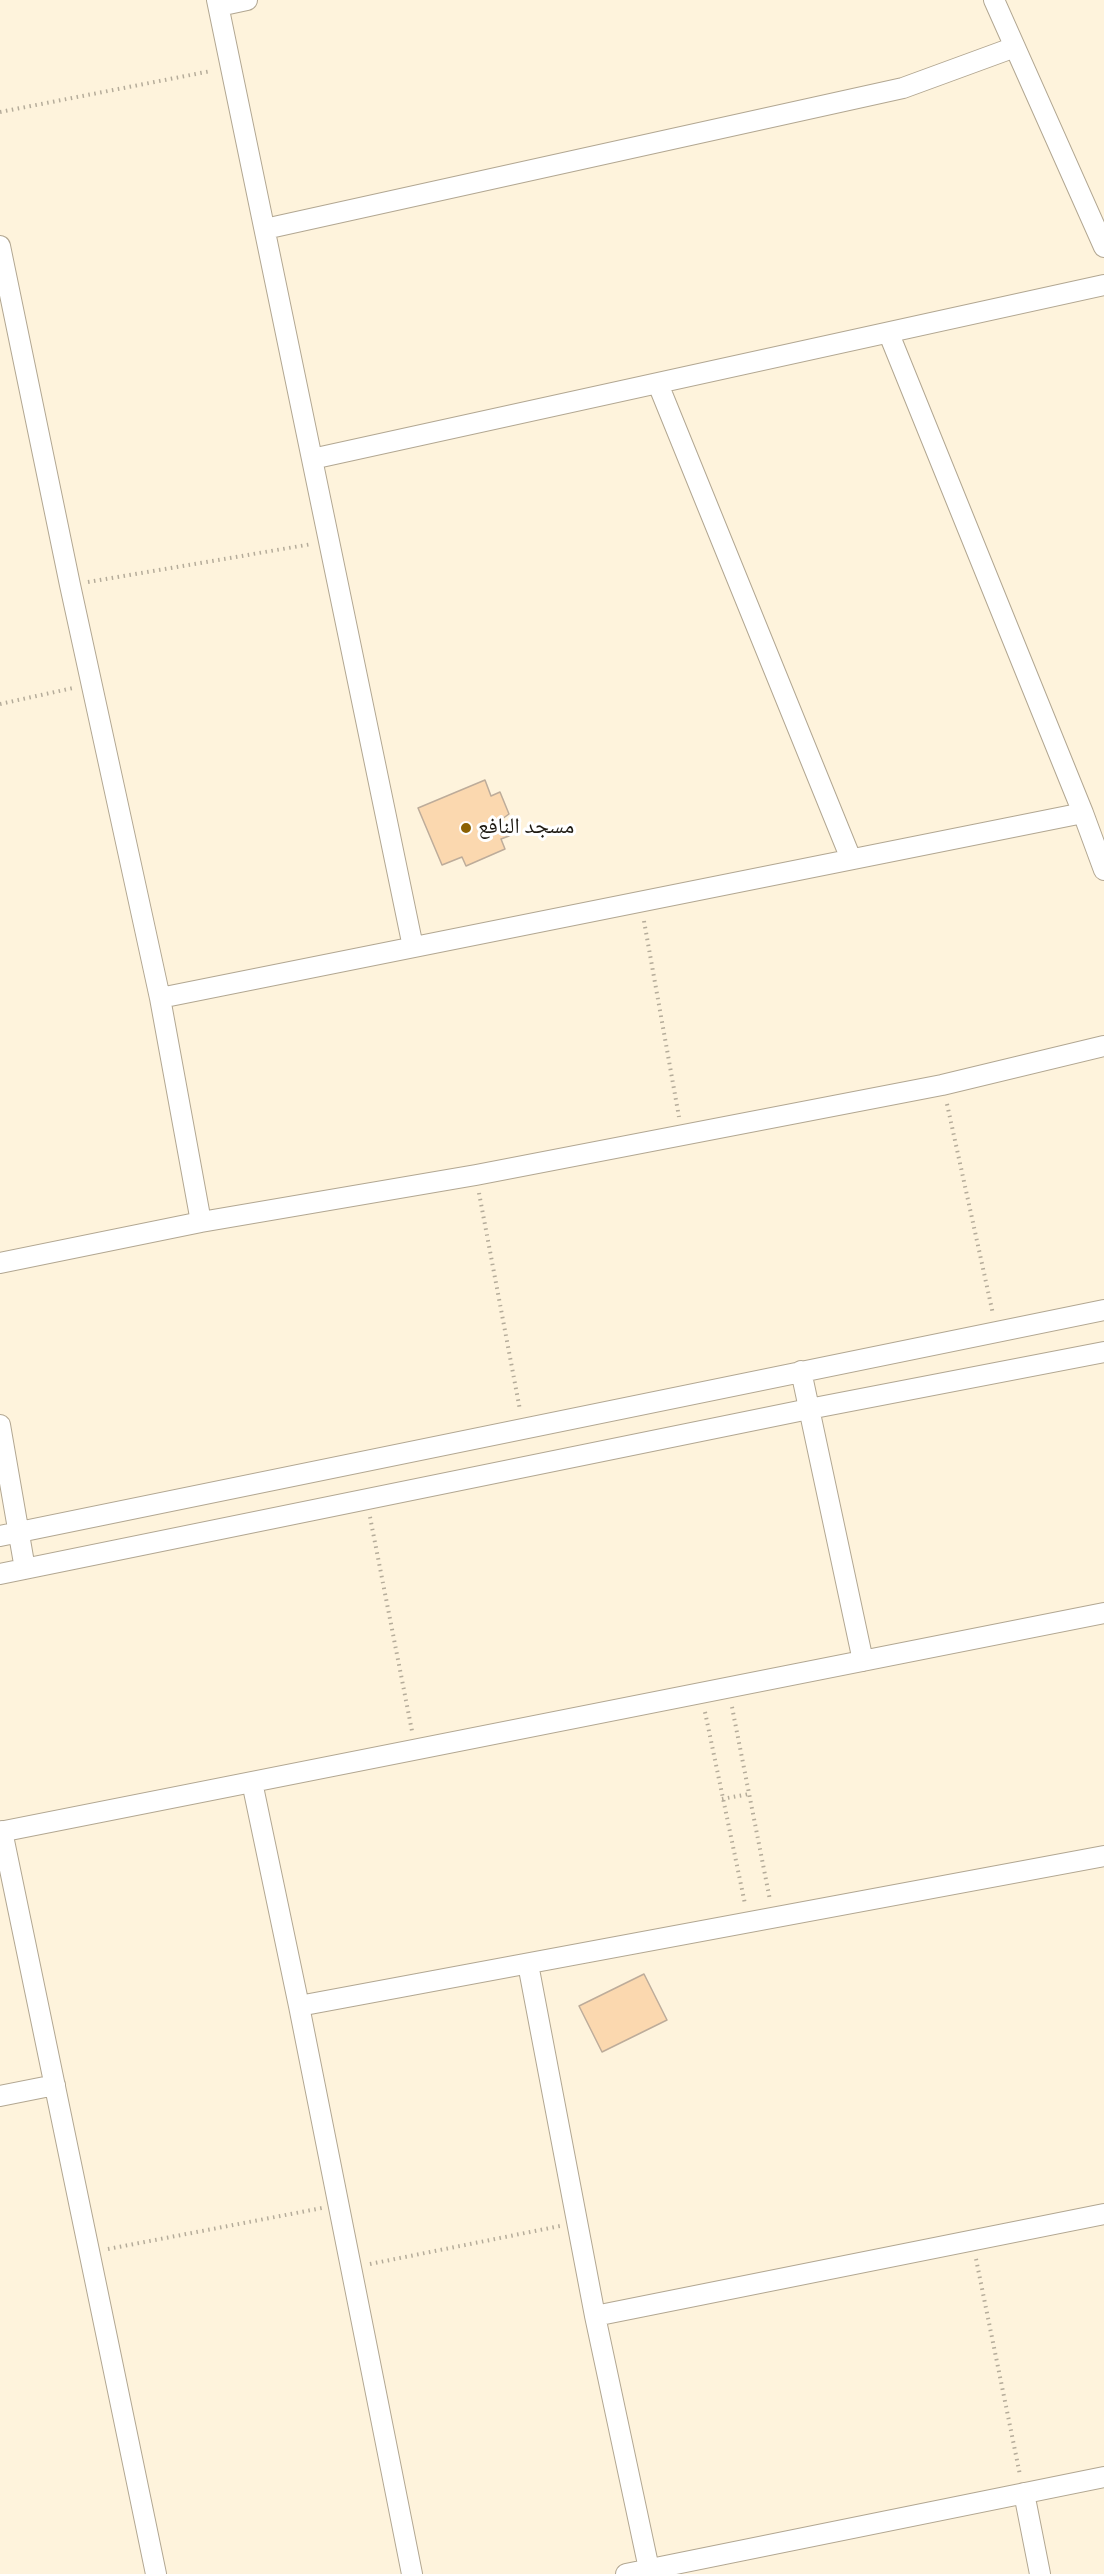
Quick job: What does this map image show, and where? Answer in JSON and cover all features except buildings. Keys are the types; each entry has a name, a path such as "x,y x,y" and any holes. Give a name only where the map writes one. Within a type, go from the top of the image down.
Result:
{"street":[{"path":"247,0 218,3 413,947"},
{"path":"994,0 1104,247"},
{"path":"265,229 903,88 1015,47"},
{"path":"0,246 70,585 160,998 201,1222"},
{"path":"312,459 1104,285"},
{"path":"889,334 1104,870"},
{"path":"658,384 851,859"},
{"path":"160,998 1083,813"},
{"path":"0,1263 201,1222 476,1175 942,1085 1104,1046"},
{"path":"9,1534 1104,1311"},
{"path":"0,1574 809,1409 1104,1352"},
{"path":"801,1371 863,1660"},
{"path":"0,1425 9,1534 25,1569"},
{"path":"156,2574 1,1831 1104,1613"},
{"path":"252,1782 412,2574"},
{"path":"299,2006 1104,1856"},
{"path":"528,1964 595,2316 649,2569"},
{"path":"0,2096 55,2085"},
{"path":"595,2316 1104,2214"},
{"path":"626,2574 1104,2477"},
{"path":"1024,2493 1040,2574"}],"path":[{"path":"0,112 231,67"},
{"path":"70,585 329,541"},
{"path":"0,704 92,684"},
{"path":"641,901 682,1136"},
{"path":"942,1085 997,1332"},
{"path":"476,1175 524,1428"},
{"path":"366,1499 416,1749"},
{"path":"728,1687 774,1918"},
{"path":"702,1692 722,1799 749,1922"},
{"path":"722,1799 749,1794"},
{"path":"90,2253 339,2205"},
{"path":"351,2267 577,2222"},
{"path":"972,2241 1024,2493"}],"place":[{"name":"مسجد النافع","path":"466,828"}]}
